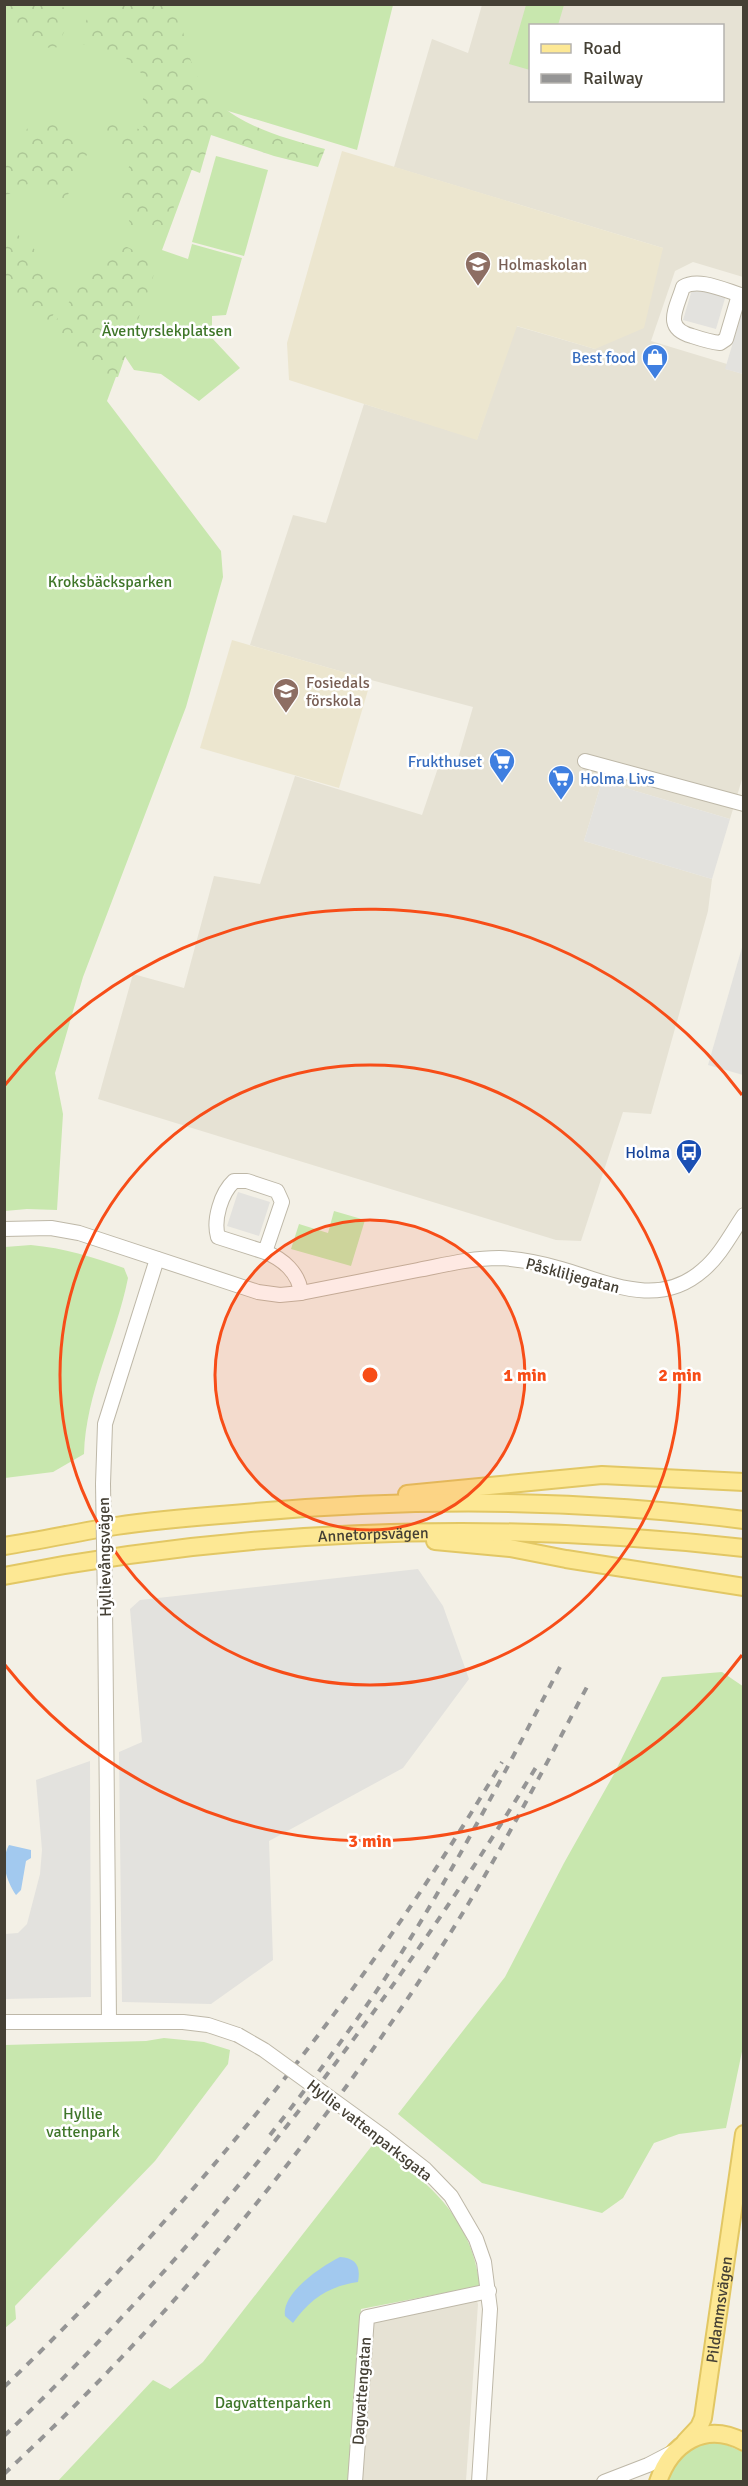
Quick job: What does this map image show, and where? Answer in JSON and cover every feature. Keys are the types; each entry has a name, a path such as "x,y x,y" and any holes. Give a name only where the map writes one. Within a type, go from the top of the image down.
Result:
{"main road":[{"path":"299,1508 445,1490 602,1475 744,1482"},
{"name":"Annetorpsvägen","path":"4,1546 117,1526 299,1508 440,1503 618,1508 744,1521"},
{"name":"Annetorpsvägen","path":"4,1576 89,1561 245,1540 369,1532 559,1533 744,1548"},
{"path":"245,1540 450,1542 510,1548 744,1587"},
{"name":"Pildammsvägen","path":"658,2481 663,2466 699,2427 703,2418 744,2134"},
{"path":"679,2447 700,2436 717,2434 734,2437 744,2442"}],"street":[{"path":"691,282 741,295 726,339 720,343 679,333 674,328 683,287 691,282"},
{"path":"585,761 744,804"},
{"path":"265,1252 282,1202 277,1191 247,1181 234,1181 227,1188 215,1226 218,1237 279,1258 300,1281 301,1293"},
{"name":"Påskliljegatan","path":"157,1259 258,1292 280,1295 301,1293 457,1262 499,1258 538,1263 627,1290 662,1290 684,1284 703,1270 718,1254 744,1215"},
{"path":"4,1229 51,1228 79,1233 157,1259"},
{"name":"Hyllievångsvägen","path":"109,2021 103,1484 105,1424 157,1259"},
{"name":"Hyllie vattenparksgata","path":"4,2022 183,2022 208,2025 238,2035 264,2050 425,2169 451,2196 476,2240 484,2262 489,2291 490,2328 479,2481"},
{"name":"Dagvattengatan","path":"355,2481 367,2317 489,2291"},
{"path":"604,2481 648,2465 679,2447"}],"shaded area":[{"path":"482,5 743,5 743,277 693,262 675,271 651,341 727,364 726,369 743,374 743,776 730,819 602,781 584,841 712,879 708,911 651,1114 623,1112 581,1241 556,1240 98,1099 133,974 184,988 214,876 260,884 295,776 422,815 441,759 457,762 473,707 250,645 293,515 326,523 364,404 477,439 516,326 595,349 663,248 394,167 432,39 468,53"},
{"name":"Holmaskolan","path":"342,151 663,248 644,328 595,349 517,326 477,440 289,380 287,343"},
{"path":"693,286 726,295 716,329 683,320"},
{"path":"744,309 743,374 725,369"},
{"name":"Fosiedals förskola","path":"232,640 371,680 339,788 200,748"},
{"path":"602,781 730,819 712,879 584,841"},
{"path":"743,944 744,1075 708,1065"},
{"path":"238,1192 270,1202 259,1236 227,1226"},
{"path":"418,1569 443,1606 469,1679 403,1768 269,1841 273,1960 211,2004 122,2002 119,1752 142,1742 130,1609 140,1600"},
{"path":"90,1761 91,1997 5,1999 5,1934 18,1933 27,1924 40,1874 42,1850 36,1780"},
{"path":"476,2299 478,2304 466,2481 359,2482 369,2322"}],"green space":[{"path":"4,5 58,5 74,12 55,50 30,41 5,20"},
{"name":"Kroksbäcksparken","path":"5,5 393,5 357,150 215,107 162,250 188,259 192,244 242,258 226,315 212,316 212,338 240,368 199,401 161,374 134,370 124,355 107,401 221,551 223,577 186,707 83,977 55,1073 63,1114 57,1210 5,1211"},
{"path":"114,5 176,5 193,67 202,85 215,100 248,123 325,149 318,167 274,156 211,135 200,173 187,168 163,239 132,229 119,192 130,164 119,141 106,141 99,135 98,124 106,118 117,116 140,130 146,123 143,98 147,79 125,57 76,42 88,17 106,16"},
{"path":"526,5 564,5 558,24 529,24 529,70 509,64"},
{"path":"31,122 50,122 91,146 65,201 51,201 34,183 5,195 5,167"},
{"path":"216,156 268,170 244,256 192,242"},
{"path":"4,224 31,245 66,292 48,324 5,282"},
{"path":"125,246 148,257 154,274 118,377 96,376 52,326 104,253"},
{"path":"334,1211 365,1220 351,1266 291,1249 299,1224 328,1233"},
{"path":"31,1245 67,1251 124,1268 128,1278 90,1409 84,1454 53,1472 5,1478 5,1247"},
{"path":"722,1672 744,1687 744,2042 726,2128 679,2134 654,2143 623,2198 602,2213 482,2183 398,2114 505,1977 564,1863 614,1774 662,1677"},
{"name":"Hyllie vattenpark","path":"164,2038 204,2042 230,2050 228,2064 155,2161 15,2306 16,2319 5,2328 5,2045 146,2041"},
{"name":"Dagvattenparken","path":"374,2143 412,2172 444,2202 467,2239 475,2261 480,2286 361,2309 348,2481 57,2482 153,2380 170,2389 203,2362"},
{"path":"707,2442 722,2443 743,2452 743,2481 667,2482 681,2456 692,2448"}],"water":[{"path":"9,1845 31,1850 31,1858 26,1861 21,1890 16,1895 5,1870 5,1857"},
{"path":"340,2257 354,2261 359,2271 358,2282 329,2290 321,2295 306,2307 293,2323 285,2316 285,2307 289,2298 304,2281"}],"railway":[{"path":"270,2135 358,2017 410,1939 477,1824 560,1667"},
{"path":"4,2474 129,2350 188,2284 245,2217 353,2078 403,2006 469,1902 522,1810 588,1685"},
{"path":"4,2387 144,2244 211,2169 274,2091 336,2012 394,1931 502,1762"},
{"path":"4,2436 155,2282 294,2118 421,1945 538,1764"}],"place":[{"name":"Holmaskolan","path":"478,287"},
{"name":"Best food","path":"655,380"},
{"name":"Fosiedals förskola","path":"286,714"},
{"name":"Frukthuset","path":"502,784"},
{"name":"Holma Livs","path":"561,801"},
{"name":"Holma","path":"689,1175"}],"park label":[{"name":"Äventyrslekplatsen","path":"167,330"}]}
